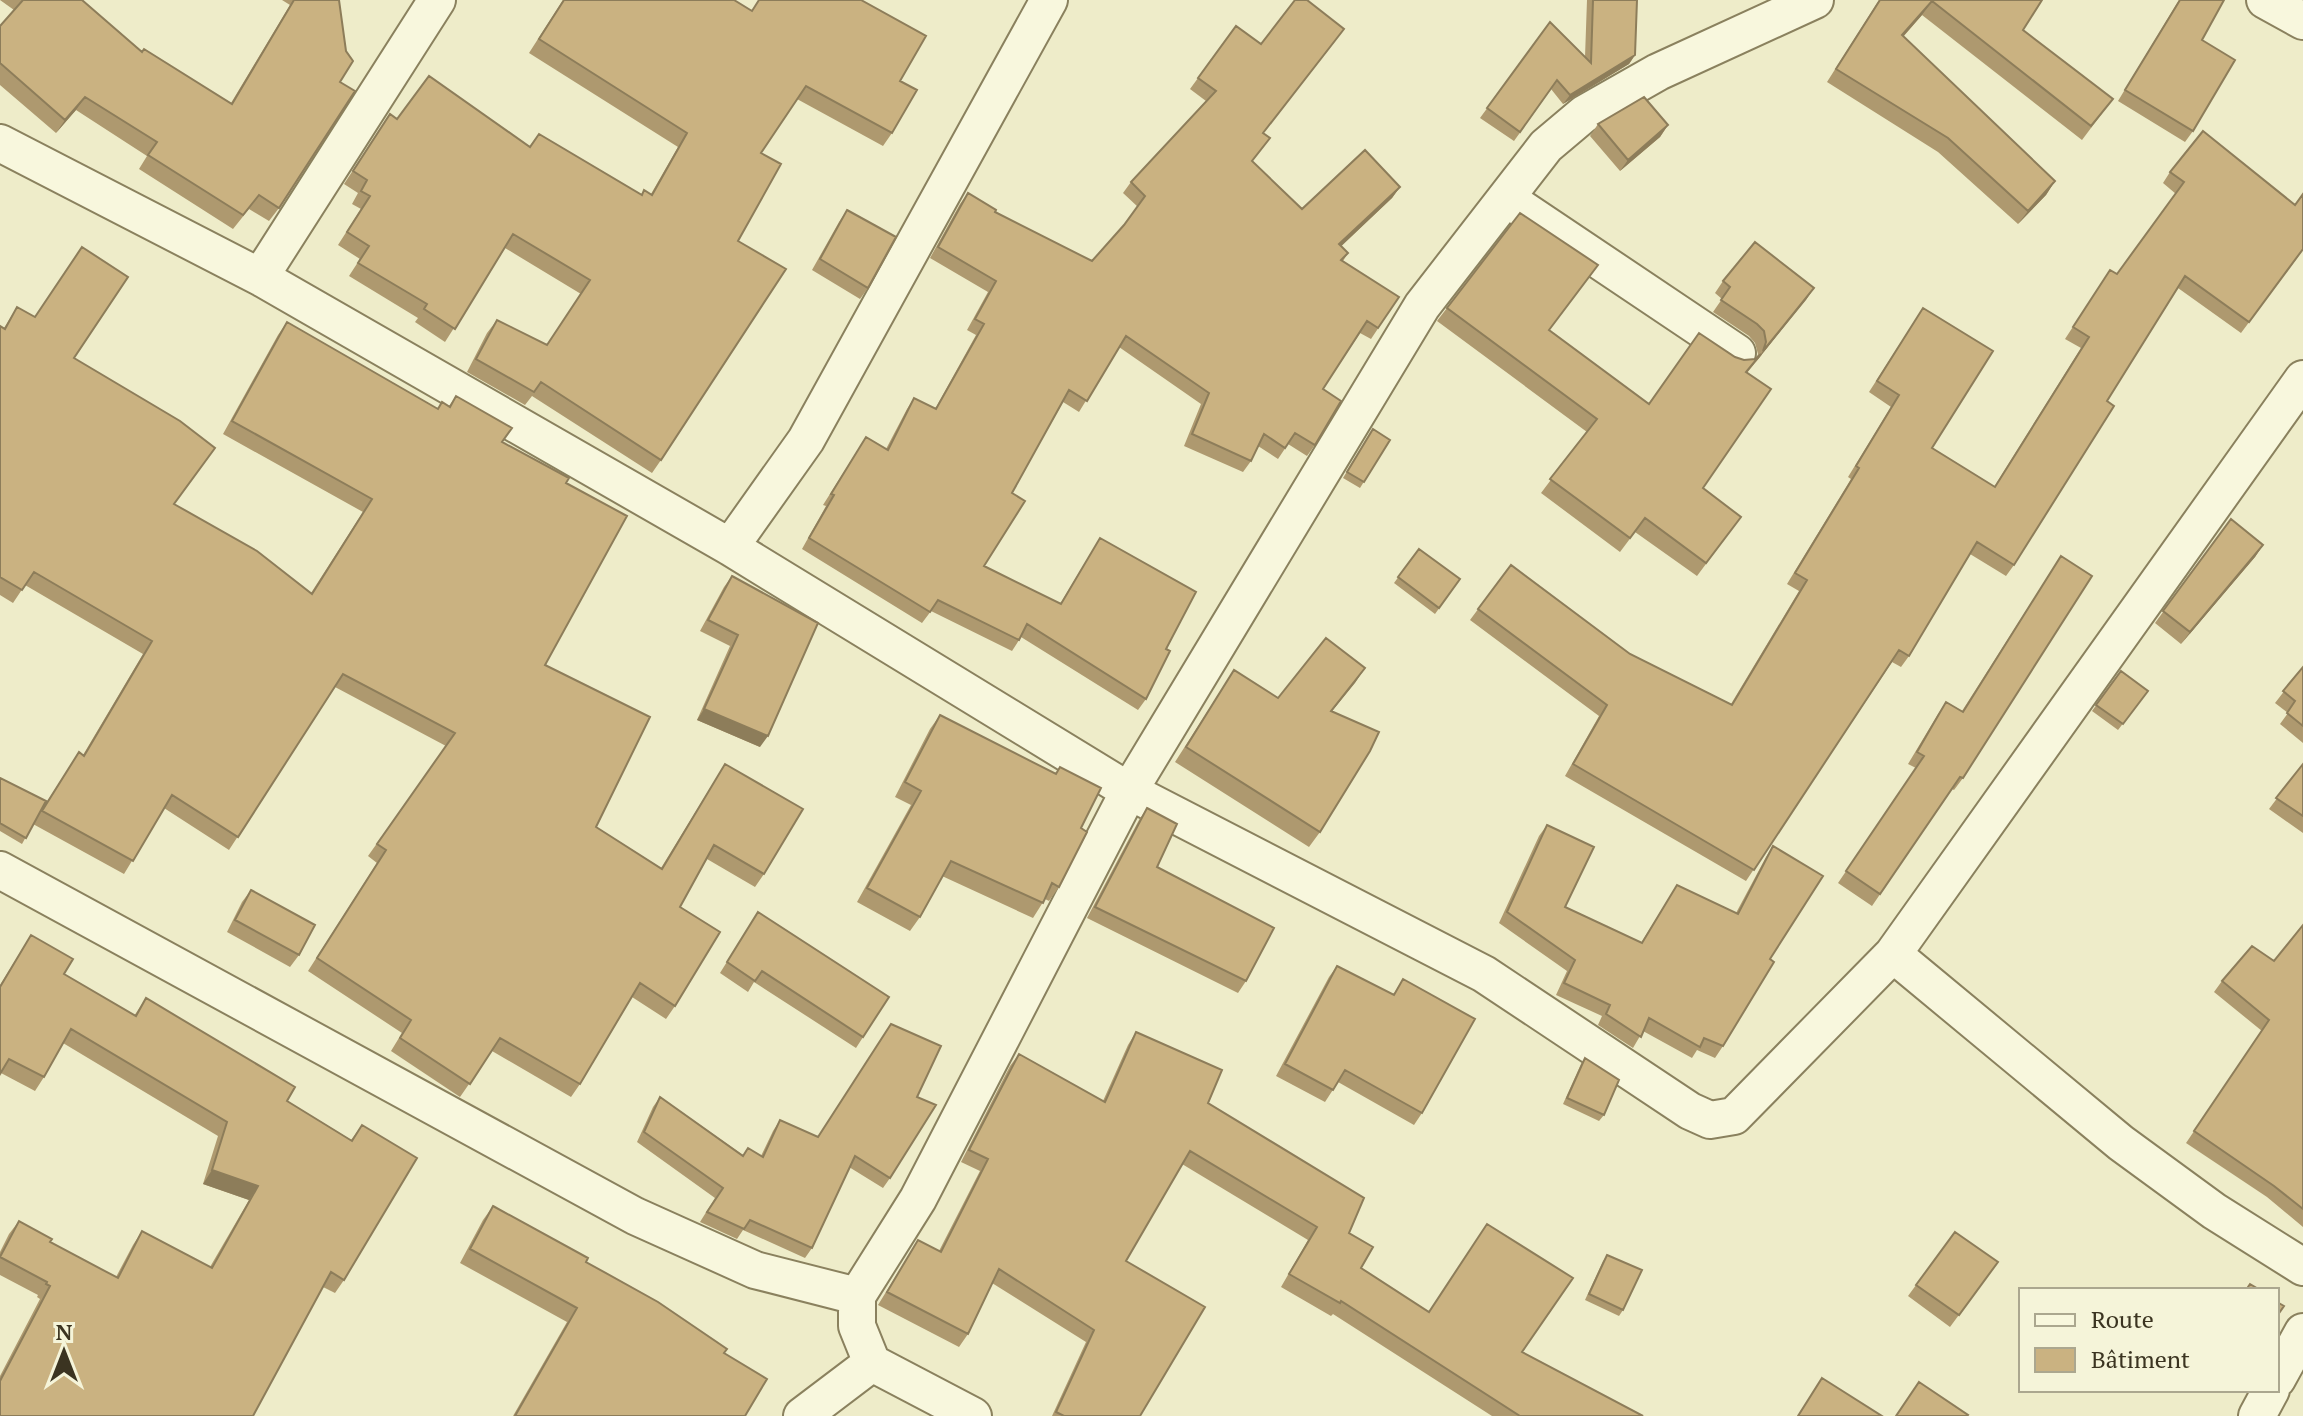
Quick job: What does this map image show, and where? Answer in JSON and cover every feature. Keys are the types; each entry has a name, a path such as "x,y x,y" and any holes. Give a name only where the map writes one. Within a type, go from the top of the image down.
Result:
{"street":[{"path":"260,277 437,0"},
{"path":"730,547 806,440 1049,0"},
{"path":"973,1416 872,1363 857,1326 857,1296 918,1199 1129,791 1422,306 1546,146 1584,114 1658,72 1815,0"},
{"path":"2265,0 2303,21"},
{"path":"0,143 260,277 730,547 1129,791 1484,974 1690,1111 1710,1120 1734,1116 1893,954 2303,379"},
{"path":"1506,198 1737,353"},
{"path":"0,870 635,1216 755,1270 857,1296"},
{"path":"1893,954 2121,1143 2214,1211 2303,1267"},
{"path":"2279,1375 2303,1332"},
{"path":"802,1416 872,1363"},
{"path":"2257,1416 2270,1392"}],"building":[{"path":"23,0 82,0 142,52 144,49 232,104 294,0 339,0 346,51 353,61 340,82 355,91 279,208 259,195 243,215 148,155 157,142 85,97 65,120 0,63 0,26"},
{"path":"564,0 734,0 752,11 759,0 861,0 926,36 900,81 917,90 892,133 806,86 761,153 781,164 738,241 786,269 661,460 541,382 534,392 476,359 497,320 547,345 590,280 513,234 455,329 424,309 427,304 358,263 369,246 347,232 370,196 361,191 367,180 353,171 390,114 397,119 429,76 530,147 539,134 642,195 644,190 652,195 687,133 539,39"},
{"path":"1295,0 1307,0 1344,29 1263,133 1270,138 1252,161 1302,209 1365,150 1400,187 1339,244 1348,253 1341,260 1399,297 1378,328 1367,321 1323,389 1341,401 1315,445 1295,433 1285,448 1264,434 1251,461 1192,434 1209,393 1126,336 1087,401 1069,390 1012,493 1025,501 984,566 1061,604 1100,538 1196,592 1166,649 1170,651 1146,699 1027,624 1019,640 938,600 930,612 809,538 834,495 831,494 866,437 888,450 914,398 936,409 984,324 975,319 996,281 938,247 968,193 995,212 1092,261 1145,196 1131,182 1216,91 1198,78 1236,26 1261,44"},
{"path":"1593,0 1637,0 1635,55 1570,95 1557,80 1520,132 1487,108 1550,22 1591,63"},
{"path":"1880,0 2042,0 2023,30 2113,99 2091,126 1932,1 1902,35 2055,181 2028,211 1948,138 1836,69"},
{"path":"2180,0 2224,0 2202,40 2235,60 2193,131 2125,90"},
{"path":"1644,97 1668,125 1628,160 1598,124"},
{"path":"2203,131 2295,205 2303,194 2303,249 2249,322 2185,276 2107,401 2114,406 2014,565 1977,542 1909,656 1899,650 1754,870 1573,764 1607,705 1478,609 1511,565 1630,654 1732,705 1807,580 1795,573 1899,395 1877,381 1923,308 1993,351 1932,448 1995,487 2089,337 2073,327 2110,270 2117,274 2184,182 2170,172"},
{"path":"847,210 896,237 868,288 820,259"},
{"path":"1520,213 1598,265 1549,330 1649,404 1699,333 1735,357 1755,359 1761,354 1746,372 1771,389 1703,488 1741,517 1706,563 1645,518 1630,538 1550,479 1597,419 1447,308"},
{"path":"1755,242 1814,288 1763,351 1766,342 1764,331 1721,300 1730,287 1723,281"},
{"path":"82,247 128,277 74,358 180,421 215,448 174,504 257,551 312,594 372,499 232,421 287,322 438,409 442,402 450,407 456,396 512,428 502,442 569,478 566,483 627,516 545,665 650,717 596,827 662,869 725,764 803,809 764,874 714,845 680,907 720,932 675,1006 640,983 580,1084 500,1038 470,1084 400,1038 411,1020 317,958 386,850 377,844 455,733 343,674 238,837 172,795 133,861 42,811 79,752 84,756 152,641 34,572 22,590 0,577 0,326 5,329 17,307 35,317"},
{"path":"1373,429 1390,440 1364,482 1347,472"},
{"path":"2231,519 2263,545 2190,632 2163,611"},
{"path":"1419,549 1460,579 1439,608 1398,577"},
{"path":"2061,556 2092,576 1963,778 1960,777 1880,894 1846,871 1924,756 1917,752 1946,702 1963,712"},
{"path":"732,576 818,623 768,736 704,709 738,635 708,620"},
{"path":"1326,638 1365,668 1331,711 1379,732 1320,832 1186,747 1234,670 1278,698"},
{"path":"2303,667 2303,726 2287,713 2295,701 2283,691"},
{"path":"2121,671 2148,691 2123,724 2096,705"},
{"path":"940,715 1056,774 1060,767 1101,788 1081,828 1087,832 1059,887 1052,883 1043,903 951,861 920,917 867,888 921,791 905,782"},
{"path":"2303,764 2303,816 2276,798"},
{"path":"0,778 46,801 26,838 0,823"},
{"path":"1147,808 1177,824 1157,867 1274,928 1246,981 1095,907"},
{"path":"1547,825 1594,847 1565,907 1642,943 1677,885 1738,914 1773,846 1823,876 1770,959 1774,962 1723,1046 1704,1038 1700,1047 1649,1018 1641,1037 1606,1014 1610,1005 1564,983 1575,960 1507,912"},
{"path":"251,890 315,925 299,955 235,920"},
{"path":"758,912 889,997 863,1037 762,971 755,981 727,962"},
{"path":"2303,925 2303,1209 2194,1131 2269,1020 2222,981 2252,946 2274,961"},
{"path":"31,935 73,959 64,974 136,1016 146,998 295,1087 287,1101 352,1141 362,1125 417,1158 344,1280 331,1272 253,1416 0,1416 0,1381 50,1286 0,1257 19,1221 52,1239 50,1242 118,1278 142,1231 212,1268 258,1186 212,1170 227,1122 71,1029 44,1077 9,1059 0,1074 0,987"},
{"path":"1337,966 1394,995 1403,979 1475,1019 1422,1113 1345,1070 1333,1090 1285,1064"},
{"path":"891,1024 941,1046 917,1097 936,1105 890,1178 855,1156 812,1248 750,1220 744,1229 707,1212 723,1188 644,1132 660,1097 743,1156 748,1148 763,1157 780,1120 818,1137"},
{"path":"1136,1032 1222,1070 1208,1103 1364,1198 1349,1233 1373,1247 1361,1268 1429,1312 1487,1224 1573,1278 1522,1352 1643,1416 1520,1416 1341,1301 1289,1274 1317,1227 1190,1151 1126,1261 1205,1307 1140,1416 1064,1416 1056,1412 1094,1330 999,1269 968,1334 887,1292 918,1240 941,1252 988,1159 969,1150 1019,1054 1105,1102"},
{"path":"1585,1058 1619,1080 1604,1115 1567,1098"},
{"path":"493,1206 588,1258 586,1262 658,1302 727,1349 724,1353 767,1379 745,1416 515,1416 577,1308 470,1249"},
{"path":"1955,1232 1998,1262 1959,1315 1916,1285"},
{"path":"1607,1255 1642,1270 1623,1310 1589,1294"},
{"path":"1822,1378 1882,1416 1798,1416"},
{"path":"1919,1382 1968,1415 1896,1416"}]}
